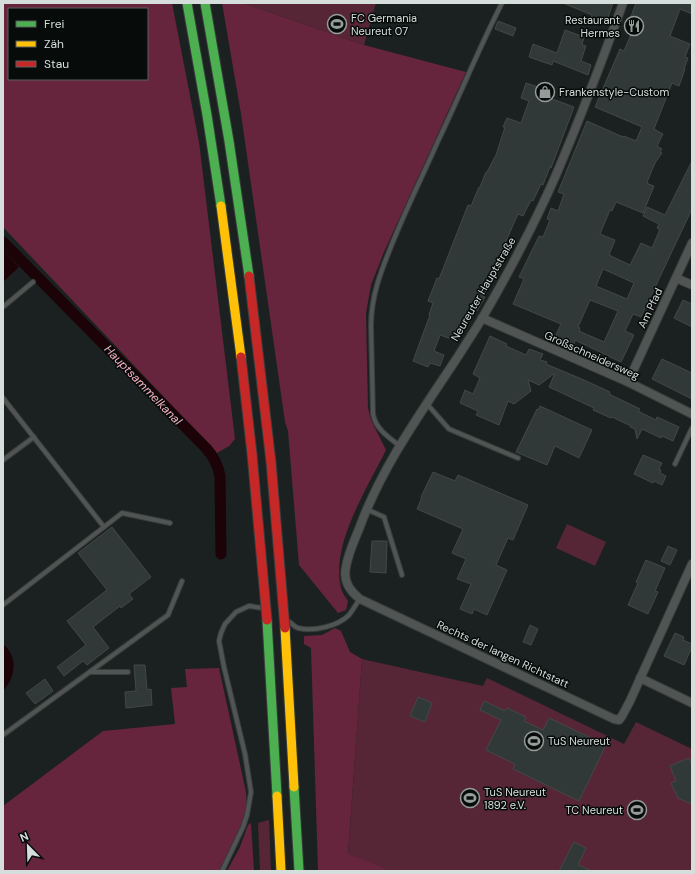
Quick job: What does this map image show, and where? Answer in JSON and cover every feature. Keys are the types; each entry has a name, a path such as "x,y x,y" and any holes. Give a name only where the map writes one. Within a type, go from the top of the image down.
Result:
{"highway":[{"path":"187,3 210,137 232,287 252,454 269,616 280,871"},
{"path":"207,6 229,141 252,300 271,462 286,628 299,871"}],"street":[{"name":"Neureuter Hauptstraße","path":"345,576 345,568 366,509 386,469 482,318 532,225 556,176 623,3"},
{"name":"Am Pfad","path":"628,382 692,244"},
{"path":"676,278 692,285"},
{"name":"Großschneidersweg","path":"482,318 628,382 692,414"},
{"name":"Rechts der langen Richtstatt","path":"345,576 349,589 360,599 614,719 619,720 640,678 692,564"},
{"path":"640,678 692,703"}],"lane":[{"path":"400,446 388,437 379,427 373,414 371,320 375,288 400,225 461,92 482,40 502,3"},
{"path":"3,308 33,282"},
{"path":"3,398 104,527"},
{"path":"427,404 449,429 518,458"},
{"path":"675,464 692,428"},
{"path":"3,460 34,437"},
{"path":"366,509 384,517 402,575"},
{"path":"3,605 122,513 170,523"},
{"path":"3,735 168,616 182,581"},
{"path":"278,616 297,627 307,630 325,627 342,620 349,615 360,599"},
{"path":"222,871 243,827 247,815 251,792 245,754 220,650 221,633 230,617 242,608 249,606 259,607 269,616"},
{"path":"90,672 128,672"}],"shaded area":[{"path":"3,3 172,3 199,142 235,439 229,446 217,453 3,227"},
{"path":"222,3 243,3 364,45 466,72 384,252 371,285 366,313 368,408 371,420 386,450 360,500 345,537 340,556 339,574 342,591 348,601 346,610 338,613 299,565 288,431 285,422 241,114"},
{"name":"FC Germania Neureut 07","path":"243,3 376,3 364,45"},
{"path":"3,250 19,267 3,282"},
{"path":"567,524 606,542 595,566 556,548"},
{"path":"335,628 341,631 350,652 362,659 348,854 392,871 318,871 311,648 304,644 304,636 322,635"},
{"path":"3,644 11,655 14,668 10,680 3,691"},
{"name":"TuS Neureut 1892 e.V.","path":"362,659 483,686 487,678 624,744 636,722 692,749 692,871 392,871 348,855"},
{"path":"219,668 246,792 247,815 222,871 3,871 3,806 103,731 175,724 171,688 187,687 185,669"},
{"path":"269,820 271,871 260,871 258,823"},
{"path":"251,823 254,871 227,871 240,847 248,825"}],"building":[{"path":"563,3 613,3 606,23 591,18 592,15"},
{"path":"636,3 692,3 692,14 680,9 670,36 690,44 685,57 688,58 679,86 672,83 654,129 663,134 657,146 662,149 660,152 662,153 655,163 647,182 648,184 654,186 643,213 616,202 612,211 610,210 600,234 615,240 609,255 630,265 641,243 652,248 660,229 657,228 659,224 643,216 647,207 665,215 692,161 692,209 641,317 633,314 625,331 634,335 621,362 575,340 574,344 555,337 561,324 513,304 524,279 519,277 539,236 543,237 550,220 547,219 551,208 558,211 564,194 558,192 587,121 623,137 624,136 636,141 642,127 595,107 620,49 624,51 632,32 626,30","holes":["603,269 634,283 627,299 596,286","590,300 618,311 604,342 579,331 580,328 578,327"]},
{"path":"498,21 516,28 513,36 495,29"},
{"path":"565,30 584,37 582,45 586,46 581,61 591,65 588,75 553,61 552,65 529,57 533,44 557,53"},
{"path":"526,83 541,88 539,94 574,107 543,185 541,184 533,201 531,200 523,216 518,214 502,250 506,252 492,281 490,280 483,297 485,297 457,341 440,335 434,351 444,355 440,366 430,363 428,367 413,361 433,303 428,301 437,278 439,279 468,205 471,206 486,172 496,155 505,127 503,127 507,118 521,123 529,101 521,98"},
{"path":"683,300 692,304 692,327 674,318"},
{"path":"490,336 507,344 506,346 526,355 529,349 543,354 540,360 547,362 546,364 610,392 609,394 640,409 638,411 656,420 657,417 679,427 673,441 662,436 661,438 642,429 637,439 635,429 630,427 631,426 593,410 594,408 549,387 555,373 539,385 528,380 531,391 514,404 508,401 499,425 476,415 478,411 460,403 465,390 473,394 480,378 473,374"},
{"path":"662,359 692,373 692,399 652,379"},
{"path":"540,406 592,430 579,458 555,446 547,465 516,452 537,409 538,410"},
{"path":"643,455 662,463 659,469 661,470 660,473 666,476 662,485 654,481 653,483 634,474"},
{"path":"433,472 455,481 458,475 528,505 513,540 508,538 496,565 507,570 487,615 474,609 472,614 460,609 471,584 457,579 466,559 452,553 463,529 417,509"},
{"path":"112,527 151,577 129,594 133,599 121,608 120,606 93,627 109,648 87,665 83,661 64,676 57,667 86,645 67,621 107,590 78,553"},
{"path":"372,541 387,541 386,573 370,572"},
{"path":"668,546 677,550 670,565 661,561"},
{"path":"646,560 665,568 655,591 658,592 648,614 628,605"},
{"path":"530,625 538,629 531,645 523,642"},
{"path":"675,633 684,637 683,640 692,644 684,665 664,656"},
{"path":"134,665 145,665 147,690 151,689 152,705 126,708 125,692 136,691"},
{"path":"45,679 53,691 35,704 26,693"},
{"path":"418,697 432,703 425,722 410,716"},
{"path":"484,701 505,711 507,708 526,717 524,721 543,730 549,718 606,745 579,801 513,769 515,764 486,750 501,720 480,710"},
{"path":"689,758 692,765 692,804 678,798 671,783 676,781 670,766"},
{"path":"574,842 586,848 578,865 592,871 559,871"}],"waterway":[{"name":"Hauptsammelkanal","path":"3,242 206,448 211,455 217,465 220,476 221,554"}],"traffic: fast":[{"path":"187,3 207,115 221,206"},
{"path":"205,3 229,141 249,276"},
{"path":"267,620 277,796"},
{"path":"294,787 299,871"}],"traffic: slow":[{"path":"221,206 241,357"},
{"path":"285,628 294,787"},
{"path":"277,796 281,871"}],"traffic: jam":[{"path":"249,276 271,462"},
{"path":"241,357 252,454"},
{"path":"252,454 267,620"},
{"path":"271,462 285,628"}],"place":[{"name":"FC Germania Neureut 07","path":"337,24"},
{"name":"Restaurant Hermes","path":"634,26"},
{"name":"Frankenstyle-Custom","path":"545,92"},
{"name":"TuS Neureut","path":"534,741"},
{"name":"TuS Neureut 1892 e.V.","path":"470,798"},
{"name":"TC Neureut","path":"637,810"}]}
